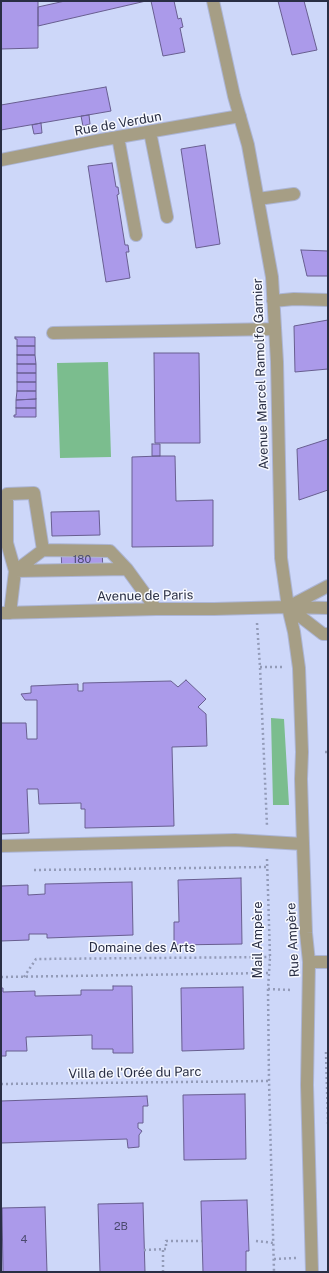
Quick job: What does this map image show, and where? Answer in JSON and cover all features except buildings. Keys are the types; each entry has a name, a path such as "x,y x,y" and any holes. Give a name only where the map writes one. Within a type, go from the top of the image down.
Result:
{"street":[{"name":"Avenue Marcel Ramolfo Garnier","path":"213,1 234,96 248,145 272,277 275,328 281,558 288,607"},
{"name":"Rue de Verdun","path":"1,160 118,137 240,116"},
{"path":"150,132 167,217"},
{"path":"118,137 136,235"},
{"path":"258,199 294,194"},
{"path":"273,301 294,299 328,300"},
{"path":"53,333 275,328"},
{"path":"6,613 15,571 6,543 7,494 34,493 43,550"},
{"path":"15,571 43,550 110,551 127,569 156,609"},
{"path":"15,571 127,569"},
{"name":"Avenue de Paris","path":"6,613 288,607 328,586"},
{"path":"288,607 328,608"},
{"path":"288,607 323,634 328,634"},
{"name":"Rue Ampère","path":"288,607 294,632 299,668 306,933 309,962 307,1085 312,1272"},
{"path":"1,846 235,840 303,844"},
{"path":"309,962 328,962"}],"path":[{"name":"Mail Ampère","path":"256,608 260,667 267,842 270,957 268,989 269,1081 274,1272"},
{"path":"260,667 289,667"},
{"path":"34,870 267,867"},
{"name":"Domaine des Arts","path":"24,977 36,959 270,957"},
{"path":"1,977 269,973"},
{"name":"Villa de l'Orée du Parc","path":"1,1084 269,1081"},
{"path":"163,1272 163,1250 166,1249 166,1241 202,1241"},
{"path":"256,1241 274,1243"},
{"path":"144,1250 163,1250"},
{"path":"274,1259 298,1258"}],"green space":[{"path":"108,362 111,457 60,458 57,363"},
{"path":"271,718 284,719 289,805 273,805"}]}
